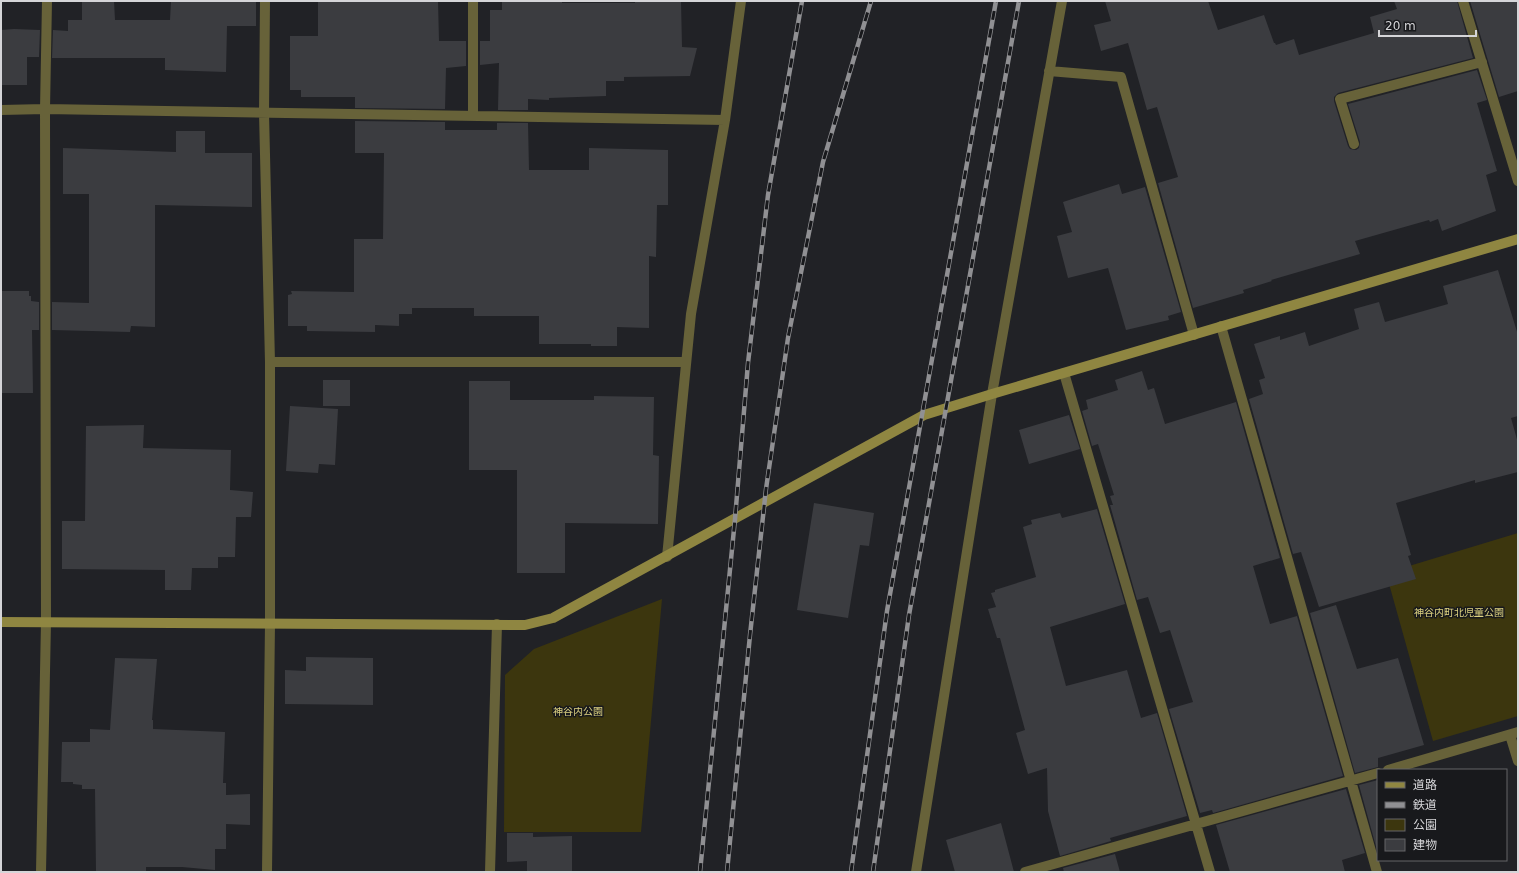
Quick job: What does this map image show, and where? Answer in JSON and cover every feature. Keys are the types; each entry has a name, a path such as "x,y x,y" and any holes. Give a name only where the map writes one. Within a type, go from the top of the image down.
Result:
{"street":[{"path":"41,872 46,622 45,109 47,1"},
{"path":"265,1 264,113 270,362 268,872"},
{"path":"473,1 473,116"},
{"path":"667,557 691,314 725,120 741,1"},
{"path":"916,872 992,394 1062,1"},
{"path":"1463,1 1518,181"},
{"path":"1354,144 1340,100 1482,62"},
{"path":"1049,71 1121,77 1194,335"},
{"path":"1,110 45,109 725,120"},
{"path":"1,622 270,622 525,625 553,618 924,416 992,394 1518,239"},
{"path":"1221,326 1377,872"},
{"path":"270,362 686,362"},
{"path":"1064,373 1210,872"},
{"path":"490,872 496,624"},
{"path":"1392,769 1514,734 1518,761"},
{"path":"1025,872 1040,870 1377,773"}],"green space":[{"name":"神谷内町北児童公園","path":"1518,533 1518,716 1433,741 1386,573"},
{"name":"神谷内公園","path":"662,599 641,832 504,832 505,675 534,649"}],"building":[{"path":"82,1 114,1 115,20 170,20 171,1 256,1 256,26 227,26 226,72 165,70 165,58 52,58 53,30 68,31 68,20 82,20"},
{"path":"318,1 438,1 439,41 466,41 466,66 446,68 445,109 355,108 355,97 301,97 301,90 290,90 290,36 318,36"},
{"path":"502,1 635,3 635,1 681,1 682,47 697,48 690,76 624,77 624,81 606,81 606,96 549,98 549,100 528,99 528,110 498,110 499,63 480,65 480,41 490,41 490,10 502,10"},
{"path":"1105,1 1208,1 1218,30 1264,15 1274,43 1276,45 1294,39 1299,55 1374,33 1370,17 1397,9 1394,1 1457,1 1473,58 1338,93 1334,97 1334,101 1348,146 1350,149 1356,150 1359,148 1360,142 1348,104 1477,70 1487,100 1477,103 1497,171 1486,175 1496,211 1442,231 1438,219 1430,222 1429,220 1355,241 1360,254 1271,280 1272,281 1243,290 1244,293 1193,308 1158,183 1178,177 1157,107 1147,110 1128,43 1101,51 1094,25 1111,21"},
{"path":"1470,1 1518,1 1518,91 1499,97"},
{"path":"1,30 40,30 39,57 27,57 27,85 1,85"},
{"path":"355,121 445,122 445,130 497,130 497,123 528,123 529,170 589,170 589,148 668,150 668,205 657,205 656,257 649,256 649,328 617,327 617,346 591,346 591,344 539,344 539,316 474,316 474,308 412,308 412,314 399,314 399,326 375,325 375,332 307,331 307,326 288,326 288,295 292,294 291,291 354,292 354,239 383,239 384,153 355,153"},
{"path":"176,131 205,131 205,153 252,153 252,207 155,205 155,327 131,326 130,332 52,330 52,302 89,303 89,194 63,194 63,148 176,152"},
{"path":"1119,184 1122,194 1145,187 1181,312 1168,316 1169,320 1126,330 1108,268 1068,278 1057,236 1072,232 1063,202"},
{"path":"1498,270 1518,335 1518,416 1511,418 1518,443 1518,472 1475,483 1475,480 1396,503 1411,555 1408,556 1416,579 1319,607 1301,552 1293,554 1249,399 1263,394 1259,380 1265,378 1254,344 1280,336 1280,340 1305,332 1309,346 1359,329 1354,309 1379,302 1385,322 1448,304 1443,286"},
{"path":"1,291 29,291 31,301 39,302 39,330 32,330 33,393 1,393"},
{"path":"1142,371 1148,390 1154,388 1165,424 1236,402 1280,558 1253,566 1270,624 1297,616 1343,776 1213,813 1212,810 1200,813 1169,709 1193,702 1170,630 1160,633 1148,597 1137,600 1110,505 1113,505 1110,496 1114,495 1098,444 1092,446 1082,411 1088,409 1086,400 1118,390 1115,380"},
{"path":"323,380 350,380 350,406 323,406"},
{"path":"469,381 510,381 510,400 594,400 594,396 654,397 653,455 659,456 658,524 565,523 565,573 517,573 517,470 469,470"},
{"path":"290,406 338,409 335,465 319,464 318,473 286,471"},
{"path":"1069,415 1080,449 1029,464 1019,430"},
{"path":"144,425 143,448 231,450 230,490 253,492 251,517 236,517 235,557 218,557 218,568 192,568 191,590 165,590 165,570 62,569 62,521 85,521 86,426"},
{"path":"814,503 874,513 869,546 860,545 848,618 797,610"},
{"path":"1097,509 1125,604 1050,627 1066,686 1127,670 1141,718 1157,713 1187,816 1110,838 1111,841 1060,856 1048,811 1047,768 1028,774 1016,733 1025,730 1000,638 997,638 988,609 996,607 991,593 995,592 995,590 1036,577 1023,527 1032,524 1031,520 1060,513 1062,518"},
{"path":"1336,605 1357,669 1398,658 1424,745 1378,758 1378,767 1355,773 1310,613"},
{"path":"306,657 373,658 373,705 285,704 285,670 306,671"},
{"path":"115,658 157,659 152,720 153,729 225,732 223,783 226,783 226,795 250,794 250,825 226,824 226,849 215,849 215,870 182,867 146,867 146,872 96,872 95,789 82,789 82,785 73,784 73,782 61,782 62,742 90,742 90,729 110,730"},
{"path":"1377,780 1377,850 1359,785"},
{"path":"1346,789 1365,853 1342,860 1345,872 1230,872 1216,825"},
{"path":"1001,823 1014,872 955,872 946,840"},
{"path":"507,833 533,833 533,837 572,836 572,872 527,872 527,861 507,862"},
{"path":"1115,854 1120,872 1064,872 1063,868"}],"railway":[{"path":"700,872 735,519 748,363 768,195 802,1"},
{"path":"727,872 766,489 788,338 823,162 871,1"},
{"path":"851,872 887,611 996,1"},
{"path":"873,872 909,615 1019,1"}]}
